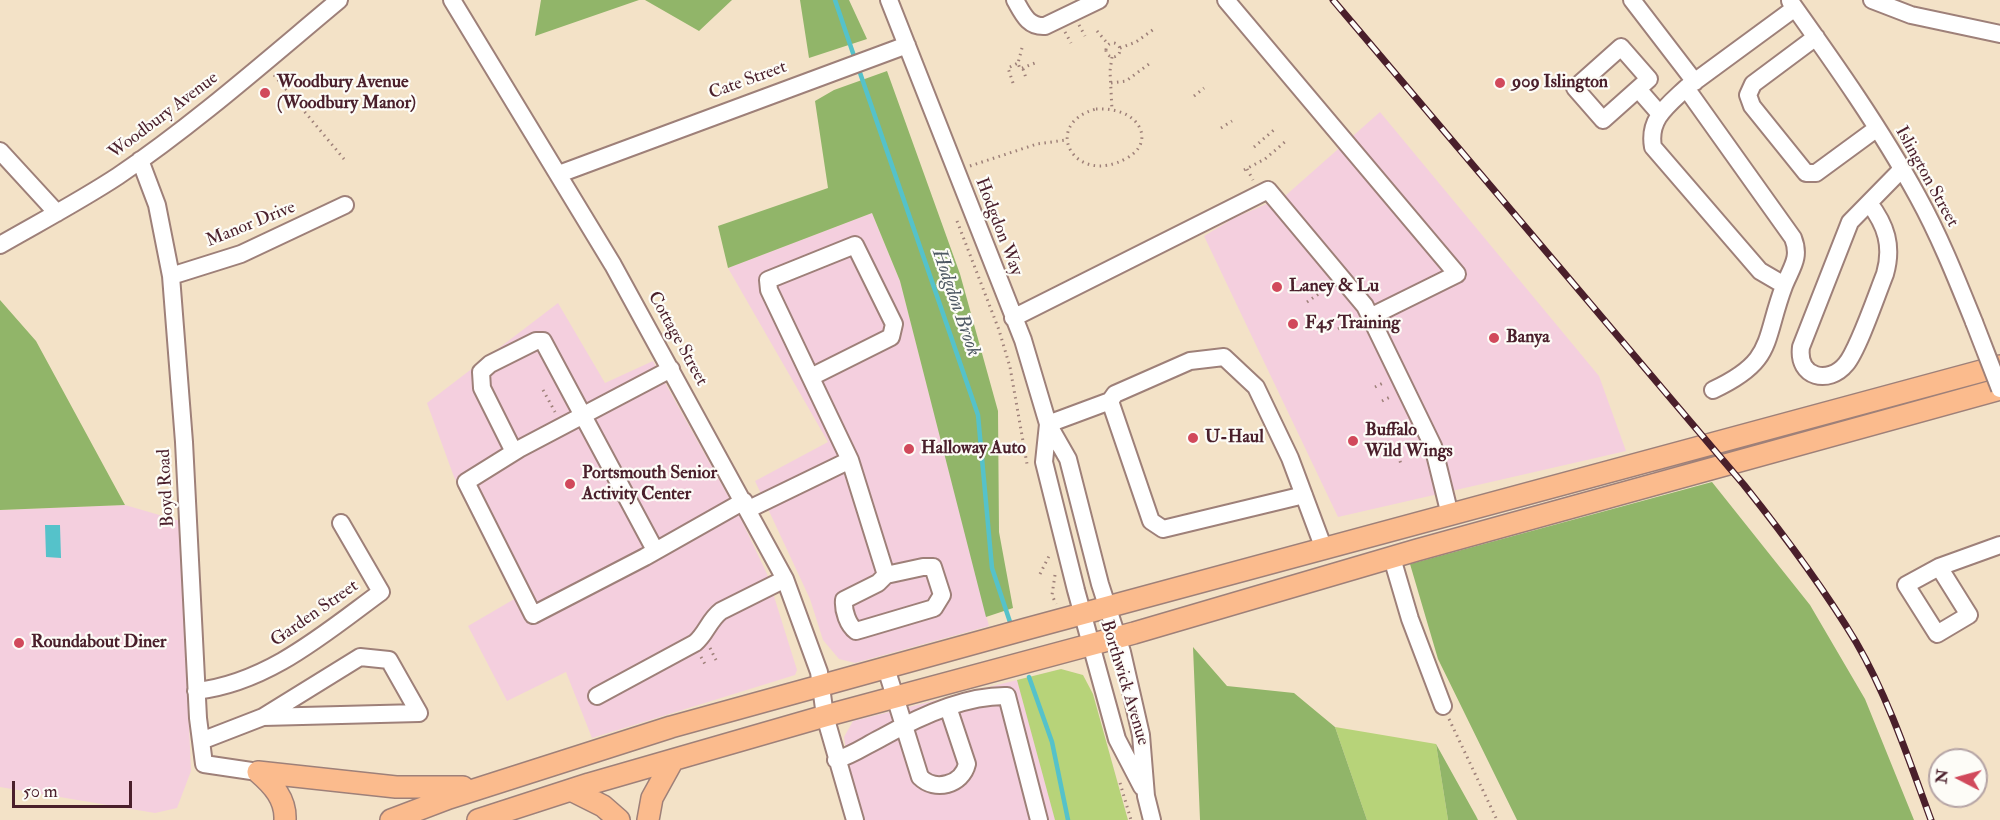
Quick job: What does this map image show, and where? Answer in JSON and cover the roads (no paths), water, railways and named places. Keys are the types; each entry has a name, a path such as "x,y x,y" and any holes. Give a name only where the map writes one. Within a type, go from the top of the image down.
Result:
{"main road":[{"path":"391,820 630,739 2000,366"},
{"path":"478,820 571,790 825,716 1117,638 1392,558 2000,389"},
{"path":"648,820 652,798 673,760"},
{"path":"258,772 396,787 451,788 498,783"},
{"path":"258,772 272,784 280,797 285,820"},
{"path":"571,790 603,806 619,820"}],"street":[{"name":"Woodbury Avenue","path":"0,245 57,213 140,160 244,80 339,0"},
{"name":"Cottage Street","path":"452,0 559,174 671,369 785,579 808,635 836,760 855,820"},
{"path":"889,0 907,45"},
{"path":"1015,0 1028,21 1039,27 1099,0"},
{"path":"1226,0 1457,274 1370,317"},
{"path":"1632,0 1793,238 1797,258 1784,285 1765,350 1742,375 1713,390"},
{"path":"1872,0 1911,15 2000,33"},
{"path":"1784,285 1760,271 1653,147 1651,136 1659,113 1690,85 1793,4"},
{"name":"Islington Street","path":"1793,4 1902,169 1948,260 2000,389"},
{"path":"1816,37 1753,84 1748,95 1752,106 1806,174 1816,173 1876,129"},
{"name":"Cate Street","path":"559,174 833,70 907,45"},
{"name":"Hodgdon Way","path":"907,45 1013,318 1048,424 1068,459 1108,608"},
{"path":"1638,89 1659,113"},
{"path":"0,151 57,213"},
{"name":"Boyd Road","path":"140,160 158,205 171,276 184,442 196,691 204,764 258,772"},
{"path":"1869,203 1887,234 1889,260 1885,273 1847,363 1831,374 1810,374 1803,368 1799,359 1801,347 1850,222 1902,169"},
{"path":"1013,318 1268,190 1365,306 1433,446 1450,515"},
{"name":"Manor Drive","path":"171,276 241,254 345,205"},
{"path":"811,377 891,337 894,324 855,245 768,280 769,290 850,460 886,575"},
{"path":"514,452 482,388 481,372 490,364 536,341 543,341 655,550"},
{"path":"1048,424 1110,401 1116,394 1190,361 1224,357 1256,387 1290,458 1324,549"},
{"path":"671,369 514,452 466,482 533,615 746,505 850,460"},
{"path":"1110,401 1151,521 1163,529 1304,495"},
{"name":"Hodgdon Way","path":"1048,424 1044,462 1083,614"},
{"name":"Garden Street","path":"196,691 232,685 270,668 381,592 341,523"},
{"path":"1939,567 2000,545"},
{"path":"1392,558 1410,619 1443,706"},
{"path":"933,567 942,596 940,602 934,608 856,631 850,626 843,600 878,583 886,575 933,567"},
{"path":"597,696 695,643 721,611 785,579"},
{"name":"Borthwick Avenue","path":"1108,608 1141,735 1146,796 1152,820"},
{"name":"Borthwick Avenue","path":"1083,614 1117,739 1146,796"},
{"path":"201,741 263,717 360,657 389,660 419,713 263,717"},
{"path":"886,668 920,777 927,784 937,786 959,780 967,764 948,707"},
{"path":"836,760 856,754 881,737 948,707 985,696 1007,696 1039,820"}],"water":[{"path":"45,525 60,525 61,558 46,557"}],"waterway":[{"name":"Hodgdon Brook","path":"835,0 855,59"},
{"name":"Hodgdon Brook","path":"858,67 978,415 992,568 1010,622"},
{"name":"Hodgdon Brook","path":"1029,677 1052,742 1068,820"}],"railway":[{"path":"1333,0 1744,485 1803,562 1868,663 1897,729 1931,820"}],"place":[{"name":"909 Islington","path":"1500,83"},
{"name":"Woodbury Avenue (Woodbury Manor)","path":"265,93"},
{"name":"Laney & Lu","path":"1277,287"},
{"name":"F45 Training","path":"1293,324"},
{"name":"Banya","path":"1494,338"},
{"name":"U-Haul","path":"1193,438"},
{"name":"Buffalo Wild Wings","path":"1353,441"},
{"name":"Halloway Auto","path":"909,449"},
{"name":"Portsmouth Senior Activity Center","path":"570,484"},
{"name":"Roundabout Diner","path":"19,643"}]}
